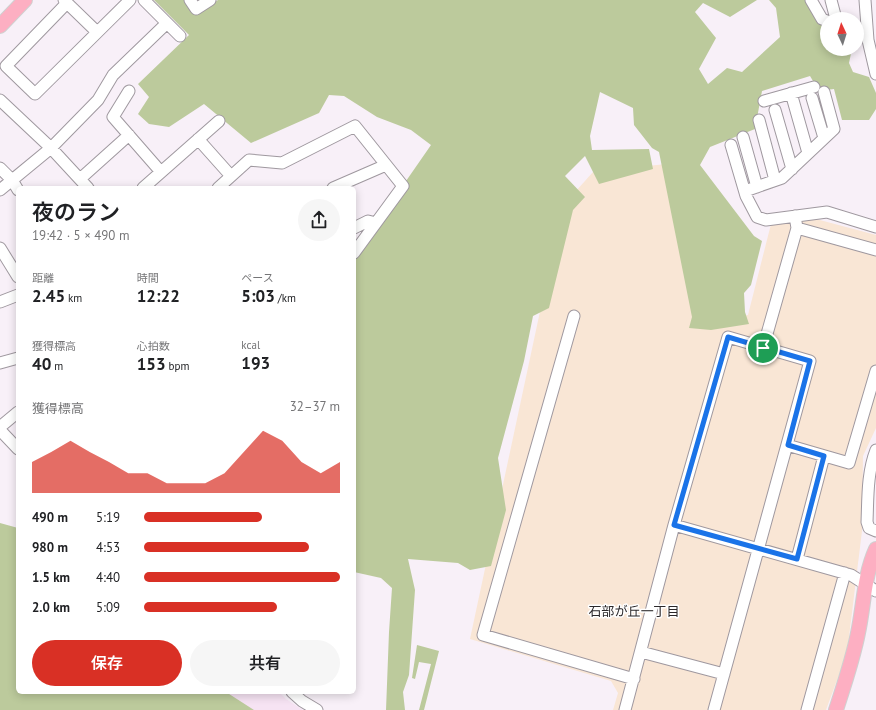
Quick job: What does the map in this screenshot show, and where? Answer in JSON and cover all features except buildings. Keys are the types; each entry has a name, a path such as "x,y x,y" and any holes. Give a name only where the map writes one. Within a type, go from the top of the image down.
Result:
{"main road":[{"path":"0,26 25,0"},
{"path":"836,710 855,650 871,588 872,559 876,549"}],"street":[{"path":"97,32 66,2 6,66 35,94 130,0"},
{"path":"144,0 180,36"},
{"path":"190,0 196,9 210,0"},
{"path":"811,0 820,16"},
{"path":"831,0 834,12"},
{"path":"864,12 866,0"},
{"path":"0,190 51,148 98,100 114,75 167,24"},
{"path":"864,29 876,74"},
{"path":"764,101 814,87"},
{"path":"129,91 113,117 161,172"},
{"path":"745,191 782,178 834,129 824,92"},
{"path":"791,94 808,153"},
{"path":"812,98 824,138"},
{"path":"0,100 51,148 86,186"},
{"path":"775,110 792,169"},
{"path":"759,120 775,180"},
{"path":"145,186 219,121"},
{"path":"220,186 249,160 282,163 355,126 403,186 356,250"},
{"path":"80,179 129,135"},
{"path":"743,137 757,187"},
{"path":"198,139 231,176"},
{"path":"731,145 745,191 757,217 766,220 827,212 876,227"},
{"path":"338,186 386,165"},
{"path":"0,168 12,180 16,187"},
{"path":"763,348 797,228 795,216"},
{"path":"356,227 368,221 376,223"},
{"path":"797,228 876,250"},
{"path":"0,248 16,273"},
{"path":"0,302 16,296"},
{"path":"574,316 483,635 634,679"},
{"path":"625,710 674,525 728,337 810,361 714,710"},
{"path":"0,363 16,359"},
{"path":"788,445 849,463 876,371"},
{"path":"0,427 16,414"},
{"path":"0,430 16,447"},
{"path":"876,450 869,480 867,522 869,528 876,532"},
{"path":"797,559 824,456"},
{"path":"674,525 851,574 871,588"},
{"path":"807,710 845,573"},
{"path":"641,652 724,674"},
{"path":"294,694 302,701 317,710"}],"shaded area":[{"path":"666,164 699,323 748,315 771,224 816,219 876,235 876,428 863,456 862,531 847,653 826,710 613,710 618,693 611,681 470,639 545,288 567,201 593,172"},
{"path":"223,694 281,694 303,710 246,710"}],"green space":[{"path":"154,0 191,0 201,11 218,0 757,0 730,17 703,3 695,12 716,38 699,69 708,84 727,68 742,72 780,37 776,8 769,0 807,0 820,17 820,56 850,56 849,63 853,72 869,77 876,93 876,109 869,120 842,120 834,89 819,91 810,76 762,91 755,129 710,147 700,165 754,236 762,241 751,285 744,293 745,312 749,324 711,330 689,328 692,317 659,152 652,148 634,125 633,108 600,92 590,136 592,150 649,149 653,169 599,184 585,156 565,176 585,197 573,210 549,308 533,316 524,361 498,458 506,510 491,566 470,570 458,563 408,559 415,590 409,675 403,692 405,710 386,710 392,588 381,578 356,572 356,253 431,145 411,130 377,117 344,96 329,95 319,113 251,143 204,104 169,127 149,124 138,114 149,97 138,84 189,35"},
{"path":"0,523 16,527 16,694 229,694 254,710 0,710"},
{"path":"417,645 439,651 424,710 419,710 431,664 419,662 415,679 412,678"}],"district":[{"name":"石部が丘一丁目","path":"634,611"}],"route":[{"path":"728,337 763,348 810,361 788,445 824,456 797,559 674,525 728,337"}]}
